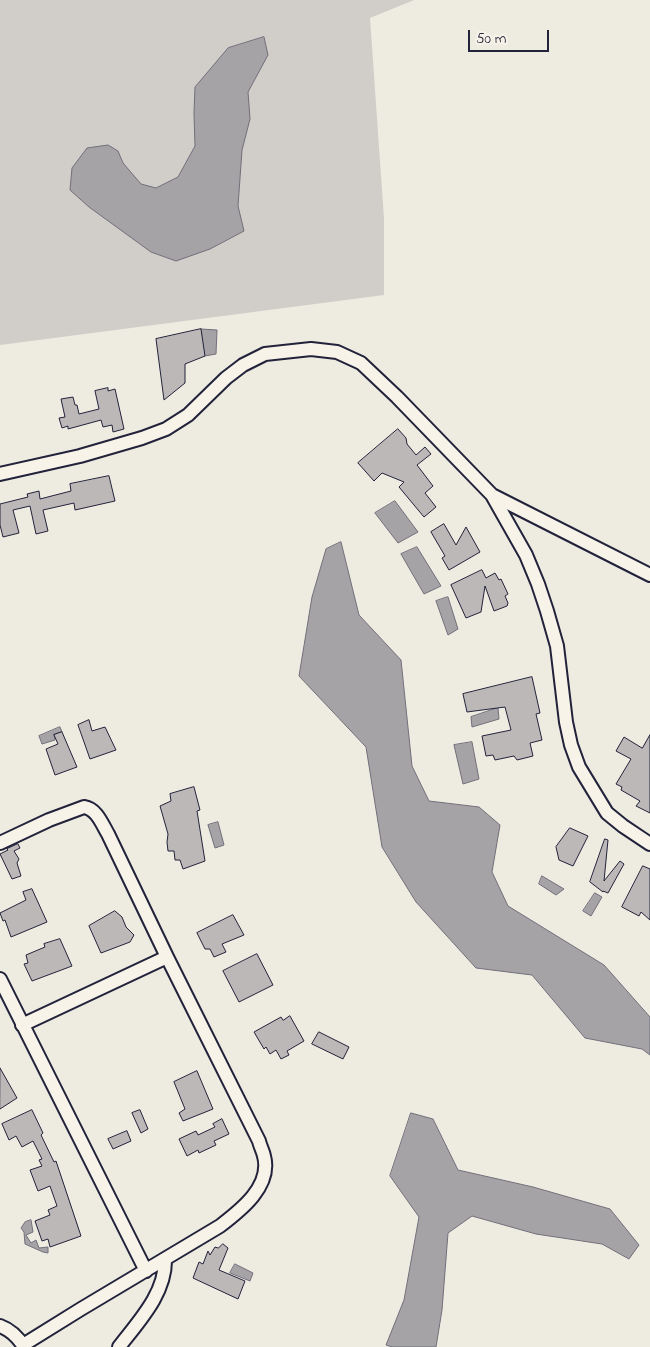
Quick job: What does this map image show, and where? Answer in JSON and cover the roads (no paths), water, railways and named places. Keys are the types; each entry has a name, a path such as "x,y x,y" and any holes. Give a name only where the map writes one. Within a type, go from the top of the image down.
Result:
{"street":[{"path":"0,474 80,456 166,429 188,415 226,378 243,365 265,354 311,349 337,352 361,363 398,397 492,495 526,555 547,611 557,646 566,722 578,767 607,813 650,844"},
{"path":"492,495 650,575"},
{"path":"0,843 49,820 84,807 92,810 99,818 265,1156 264,1178 258,1188 236,1214 220,1226 82,1308 23,1346 15,1335 5,1327 0,1326"},
{"path":"22,1025 168,958"},
{"path":"0,979 146,1271"},
{"path":"119,1347 160,1289 165,1273 166,1259"}]}
